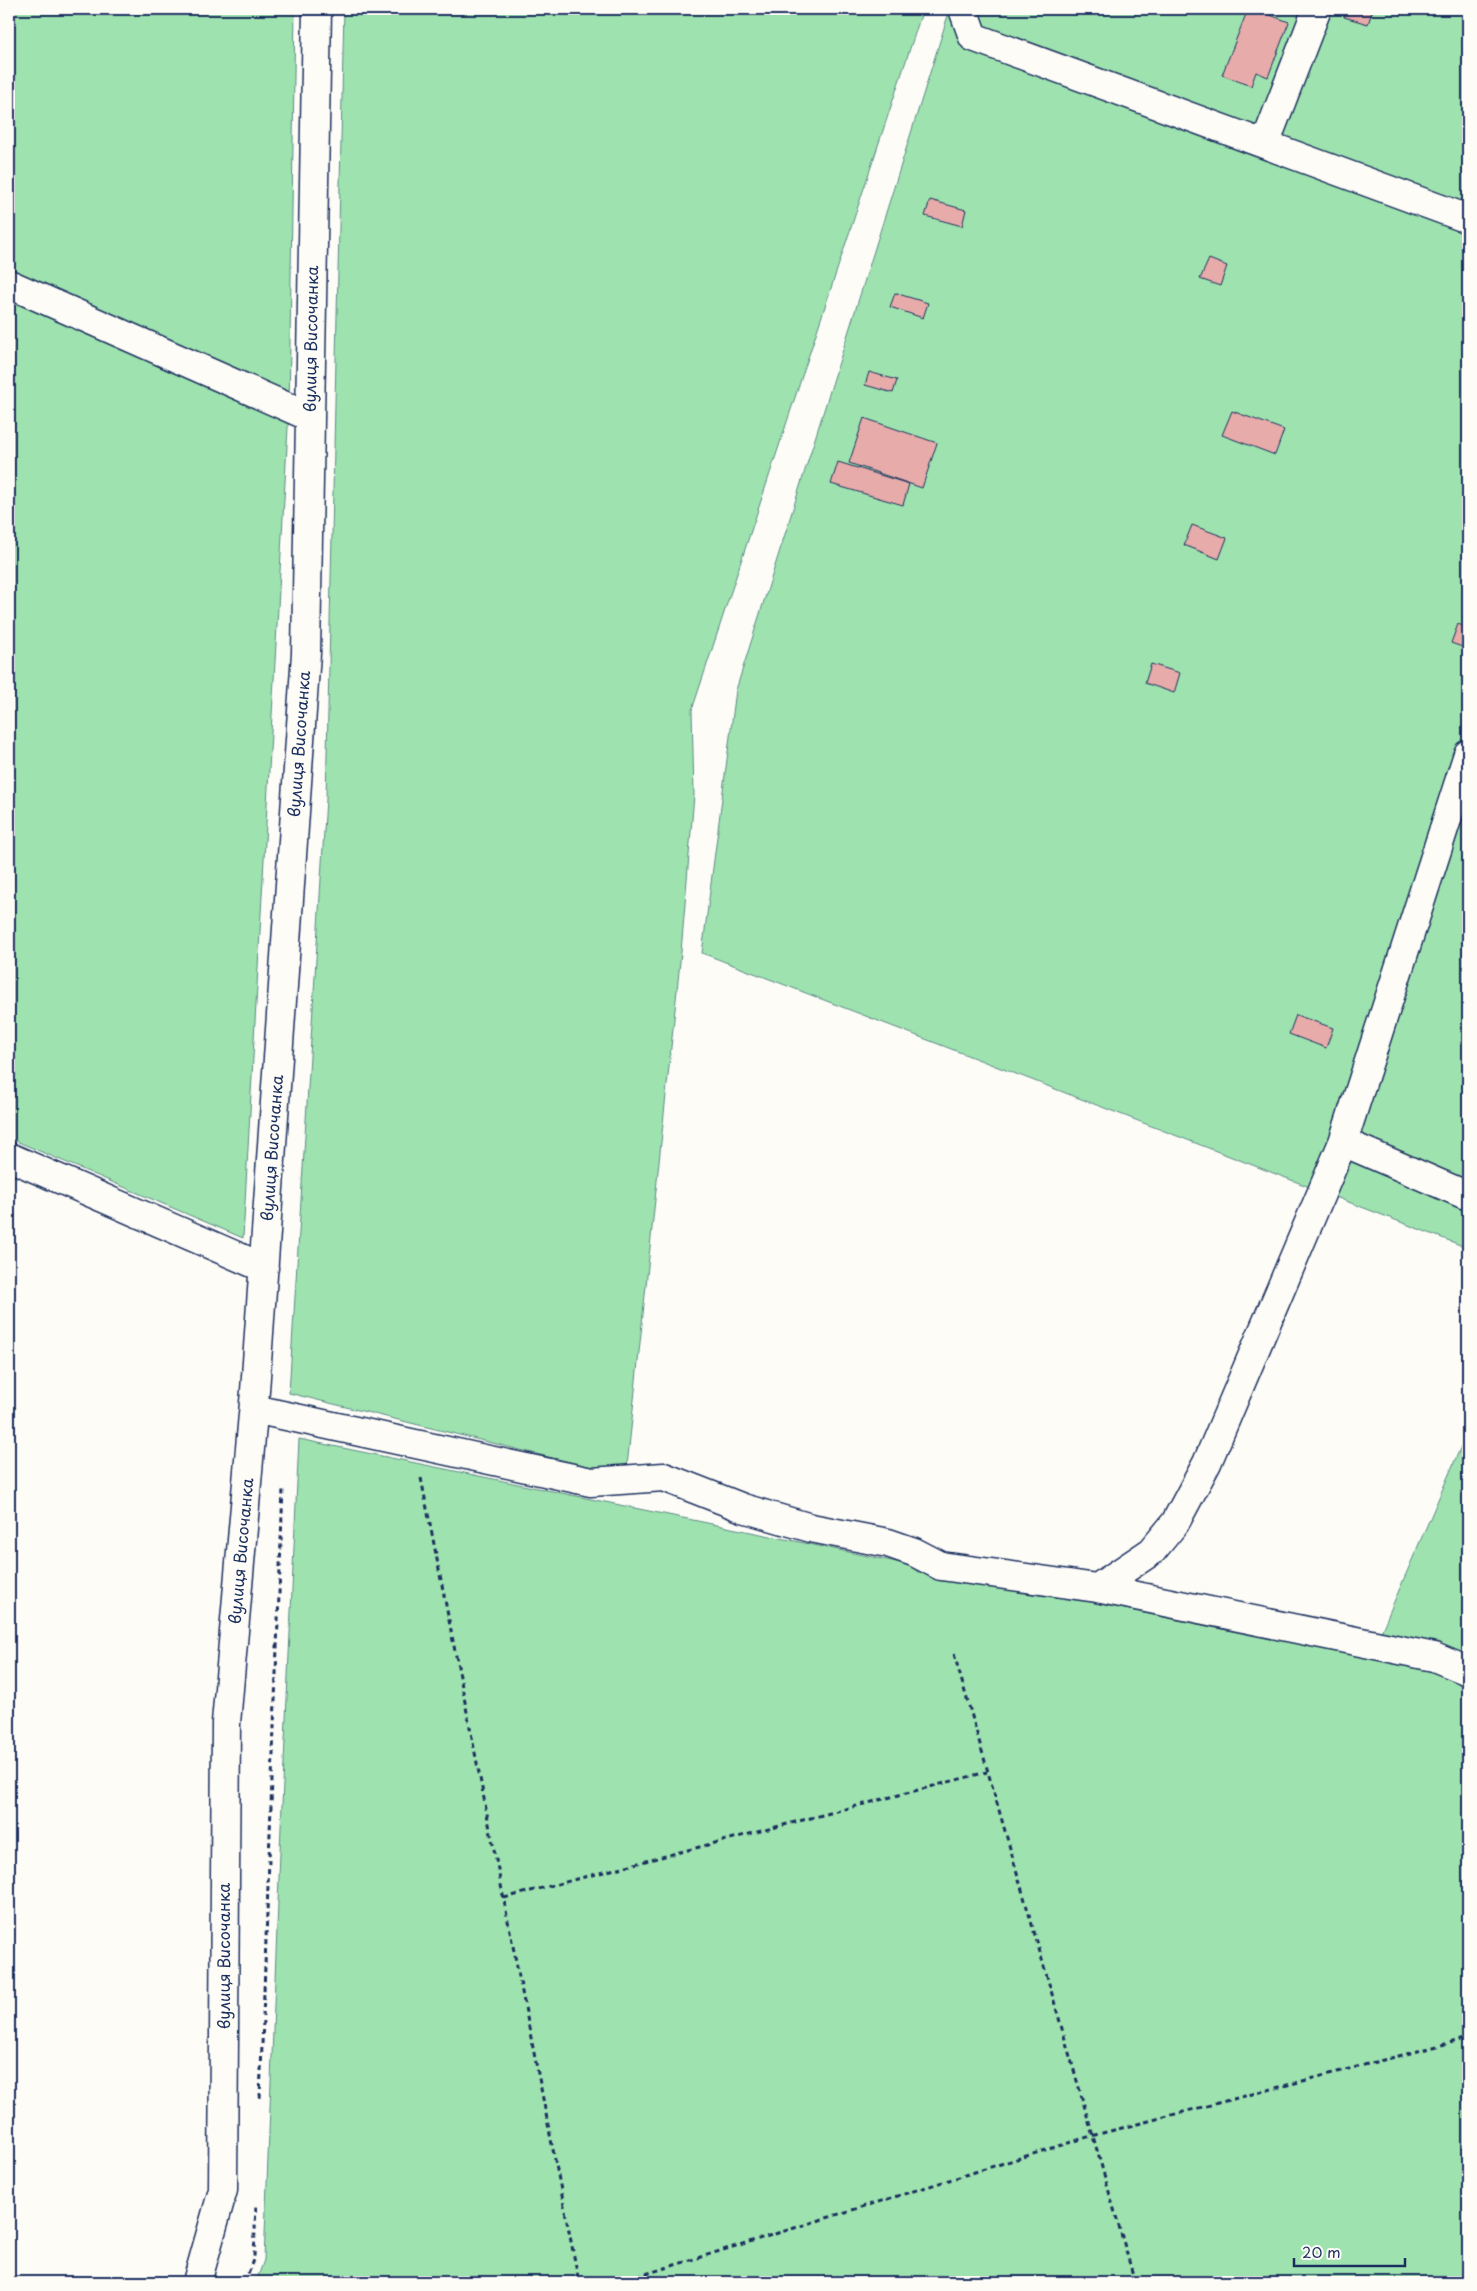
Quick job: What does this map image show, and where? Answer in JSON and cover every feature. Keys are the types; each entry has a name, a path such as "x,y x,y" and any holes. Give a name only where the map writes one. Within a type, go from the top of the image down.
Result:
{"street":[{"name":"вулиця Височанка","path":"197,2282 223,2190 226,1724 254,1409 306,652 317,9"},
{"path":"963,9 973,37 1468,219"},
{"path":"1265,144 1317,9"},
{"path":"9,284 310,417"},
{"path":"1098,1588 1152,1551 1175,1523 1207,1463 1343,1142 1468,754"},
{"path":"1343,1142 1468,1196"},
{"path":"9,1157 264,1268"},
{"path":"254,1409 591,1482 664,1477 743,1508 811,1528 888,1543 914,1552 941,1566 1098,1588 1434,1657 1468,1671"}],"path":[{"path":"415,1444 579,2282"},
{"path":"260,2099 283,1485"},
{"path":"954,1654 1091,2136 1135,2282"},
{"path":"504,1898 987,1772"},
{"path":"620,2282 1091,2136 1468,2038"},
{"path":"244,2282 254,2257 256,2198"}],"green space":[{"path":"9,9 295,9 289,409 243,1238 9,1138"},
{"path":"344,9 923,9 692,710 694,795 681,952 626,1476 289,1393 326,799"},
{"path":"950,9 1468,9 1468,1248 702,953 736,690"},
{"path":"1468,1430 1468,2282 256,2282 264,2260 299,1439 1227,1630 1372,1653"}],"building":[{"path":"1248,9 1254,9 1289,22 1268,77 1256,72 1251,86 1222,75"},
{"path":"1347,9 1373,9 1368,24 1344,17"},
{"path":"930,200 966,210 962,226 925,216"},
{"path":"1209,259 1227,266 1220,286 1200,279"},
{"path":"895,293 928,303 923,318 890,307"},
{"path":"869,372 897,380 893,393 865,385"},
{"path":"1232,411 1284,430 1275,455 1222,435"},
{"path":"864,418 937,443 922,488 849,463"},
{"path":"838,462 909,484 903,505 831,484"},
{"path":"1192,525 1227,538 1219,559 1184,545"},
{"path":"1458,624 1468,628 1468,649 1451,643"},
{"path":"1151,664 1180,673 1174,693 1145,683"},
{"path":"1296,1015 1333,1028 1326,1048 1289,1034"}]}
